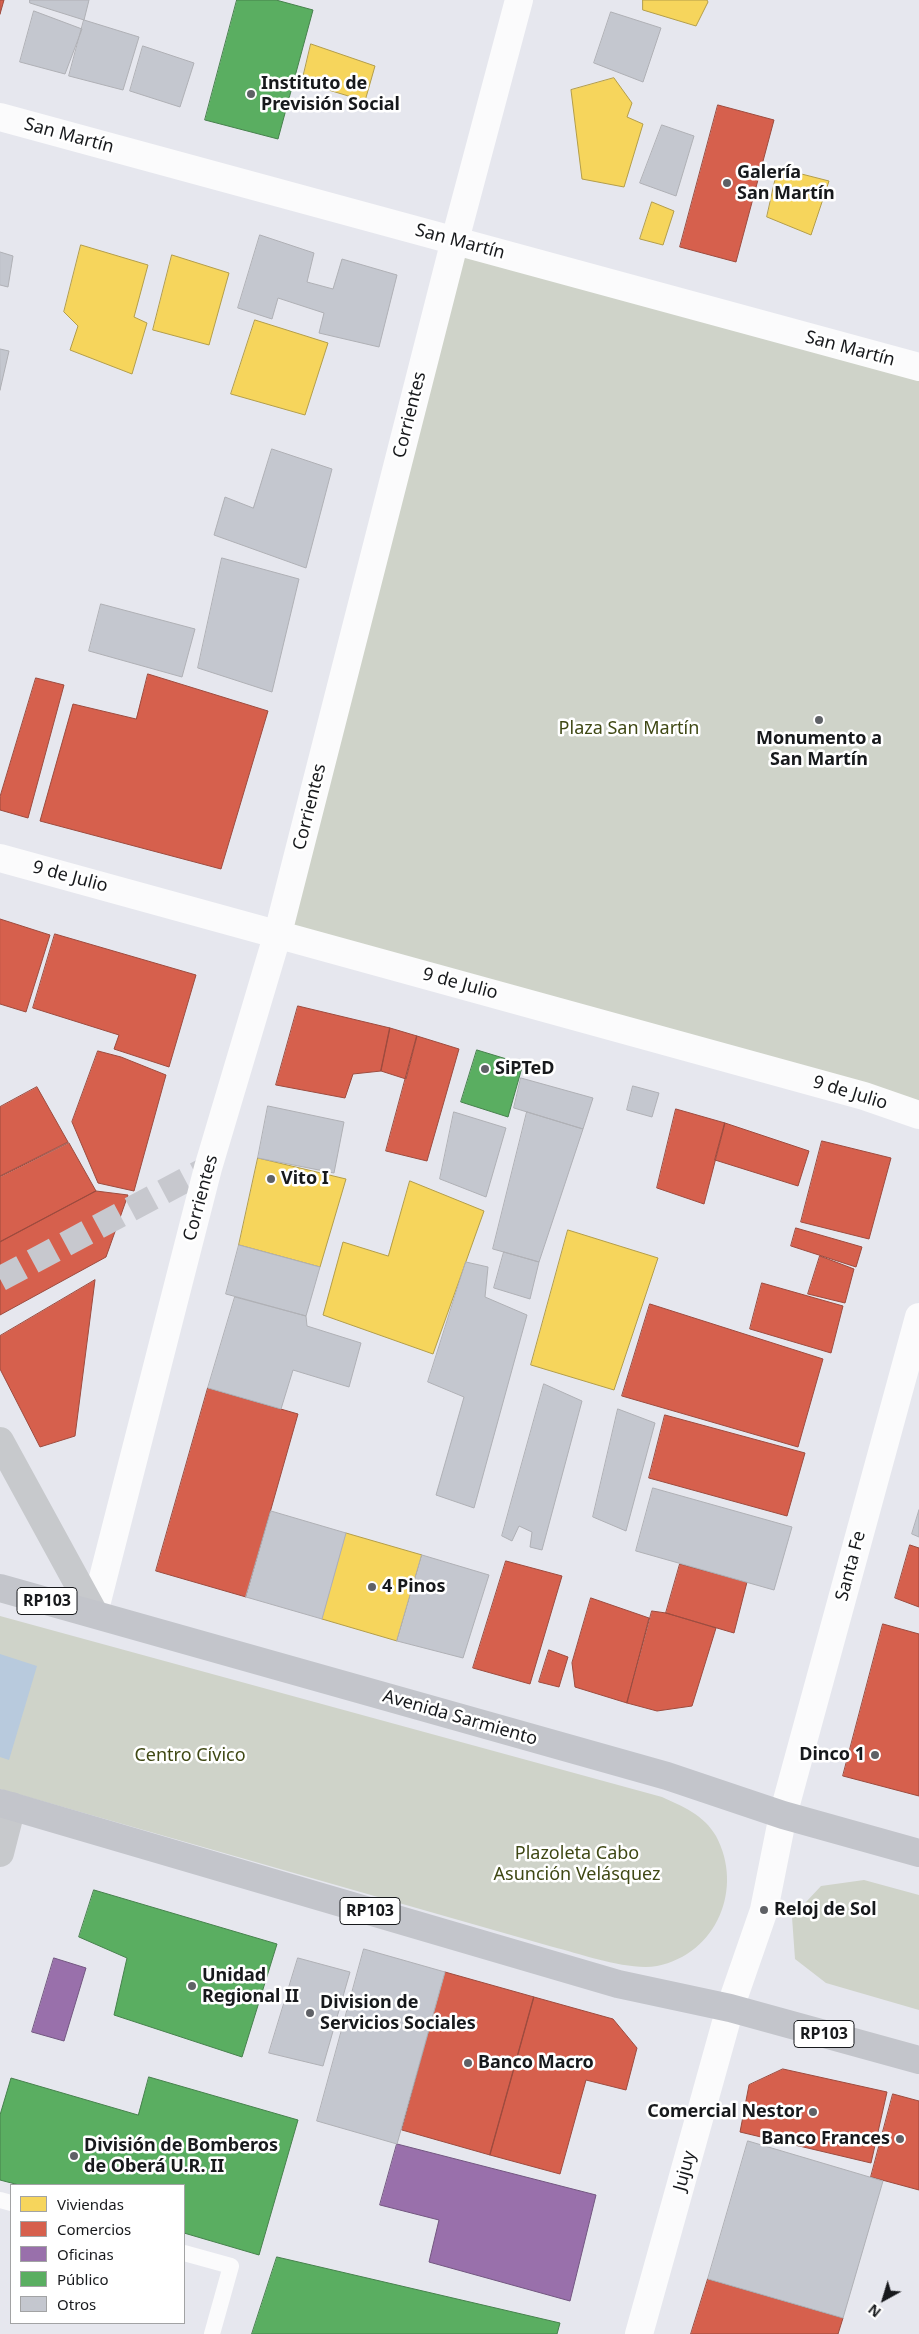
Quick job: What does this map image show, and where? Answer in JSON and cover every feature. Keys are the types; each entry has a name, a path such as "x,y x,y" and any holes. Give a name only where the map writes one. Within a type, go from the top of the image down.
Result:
{"main road":[{"path":"0,1441 94,1613"},
{"name":"Avenida Sarmiento","path":"0,1588 667,1776 783,1815 919,1853"},
{"path":"0,1853 6,1805"},
{"name":"RP103","path":"6,1805 618,1984 730,2008 919,2060"}],"street":[{"name":"Corrientes","path":"94,1613 208,1168 278,933 455,240 519,0"},
{"name":"San Martín","path":"0,117 919,367"},
{"name":"9 de Julio","path":"0,858 278,933 864,1096 919,1115"},
{"name":"Santa Fe","path":"730,2008 764,1910 783,1815 919,1317"},
{"name":"Jujuy","path":"639,2334 730,2008"}],"lane":[{"path":"185,2253 231,2266 212,2334"}],"green space":[{"name":"Plaza San Martín","path":"455,240 919,367 919,1115 278,933"},
{"name":"Plazoleta Cabo Asunción Velásquez","path":"0,1616 662,1797 699,1817 716,1836 724,1856 727,1877 725,1897 720,1916 709,1933 695,1948 678,1959 657,1966 645,1967 619,1964 553,1947 0,1789"},
{"path":"864,1880 919,1895 919,2010 826,1983 795,1959 792,1917 821,1886"}],"water":[{"path":"0,1654 37,1666 9,1760 0,1757"}],"building: Viviendas":[{"path":"643,0 707,0 708,2 696,26 643,10"},
{"path":"311,44 375,66 365,101 302,82"},
{"path":"614,78 632,103 627,117 643,124 624,187 582,179 571,90"},
{"path":"778,168 829,181 811,235 767,217"},
{"path":"652,202 674,211 663,245 640,239"},
{"path":"81,245 148,265 134,317 147,323 132,374 70,350 78,326 64,312"},
{"path":"172,255 229,273 209,345 153,330"},
{"path":"255,320 328,343 305,415 231,394"},
{"path":"258,1158 346,1179 320,1267 239,1245"},
{"path":"410,1181 484,1211 433,1354 323,1315 343,1242 388,1256"},
{"path":"568,1230 658,1258 614,1390 531,1365"},
{"name":"4 Pinos","path":"346,1533 422,1555 397,1641 322,1619"}],"building: Comercios":[{"path":"0,0 4,0 0,14"},
{"name":"Galería San Martín","path":"718,105 774,120 736,262 680,247"},
{"path":"148,674 268,711 221,869 40,821 73,704 136,719"},
{"path":"36,678 64,685 28,818 0,810 0,797"},
{"path":"0,919 50,935 26,1012 0,1004"},
{"path":"55,934 196,975 169,1067 114,1049 119,1035 33,1008"},
{"path":"298,1006 390,1028 381,1071 353,1074 345,1098 276,1085"},
{"path":"390,1028 417,1036 406,1079 381,1071"},
{"path":"417,1036 459,1049 427,1161 386,1151"},
{"path":"98,1051 121,1057 166,1075 134,1191 98,1183 72,1122"},
{"path":"37,1087 68,1142 0,1176 0,1107"},
{"path":"676,1109 725,1123 704,1204 657,1188"},
{"path":"725,1123 809,1151 798,1186 715,1160"},
{"path":"822,1141 891,1158 869,1239 801,1222"},
{"path":"69,1143 96,1191 0,1242 0,1177"},
{"path":"96,1191 128,1195 106,1257 0,1315 0,1242"},
{"path":"796,1228 862,1247 856,1267 791,1246"},
{"path":"820,1256 854,1269 845,1303 808,1294"},
{"path":"95,1280 75,1436 40,1447 0,1369 0,1336"},
{"path":"762,1283 843,1306 831,1353 750,1329"},
{"path":"650,1304 823,1359 798,1447 622,1396"},
{"path":"208,1388 298,1414 246,1597 156,1571"},
{"path":"665,1415 805,1453 787,1516 649,1478"},
{"path":"910,1545 919,1548 919,1607 895,1598"},
{"path":"506,1561 562,1576 530,1684 473,1668"},
{"path":"680,1564 747,1582 734,1633 666,1613"},
{"path":"591,1598 649,1618 627,1703 575,1687 572,1663"},
{"path":"652,1611 666,1613 716,1628 692,1706 657,1711 627,1703"},
{"path":"883,1624 919,1634 919,1796 843,1776"},
{"path":"549,1650 568,1657 559,1687 539,1682"},
{"name":"Banco Macro","path":"445,1972 534,1997 490,2155 402,2130"},
{"name":"Banco Macro","path":"534,1997 613,2019 637,2048 626,2090 586,2080 560,2174 490,2155"},
{"name":"Comercial Nestor","path":"783,2069 887,2092 871,2163 740,2132 749,2085"},
{"name":"Banco Frances","path":"893,2094 919,2101 919,2190 871,2177"},
{"path":"708,2279 843,2318 838,2334 691,2334"}],"building: Oficinas":[{"path":"54,1958 86,1968 64,2041 32,2032"},
{"path":"397,2144 596,2195 570,2301 429,2262 439,2220 380,2205"}],"building: Público":[{"path":"237,0 276,0 313,10 278,139 205,120"},
{"path":"477,1050 523,1064 508,1117 461,1102"},
{"name":"Unidad Regional II","path":"94,1890 277,1944 242,2057 114,2015 127,1958 79,1937"},
{"path":"149,2077 298,2120 259,2255 185,2233 185,2184 15,2184 0,2180 0,2115 11,2078 138,2115"},
{"path":"277,2257 560,2323 557,2334 252,2334"}],"building: Otros":[{"path":"30,0 89,0 84,20 30,3"},
{"path":"34,11 82,29 65,74 20,62"},
{"path":"611,12 661,28 643,82 594,63"},
{"path":"84,20 139,37 123,90 69,76"},
{"path":"143,46 194,63 180,107 130,91"},
{"path":"662,125 694,136 676,196 640,183"},
{"path":"260,235 314,253 307,282 333,289 342,259 397,275 379,347 319,333 324,313 278,298 272,319 238,308"},
{"path":"0,252 13,256 8,287 0,285"},
{"path":"0,349 9,351 0,390"},
{"path":"272,449 332,469 306,568 214,535 225,497 253,508"},
{"path":"222,558 299,579 272,692 198,668"},
{"path":"101,604 195,629 182,677 89,651"},
{"path":"521,1078 593,1098 583,1129 514,1108"},
{"path":"633,1086 659,1093 652,1117 627,1110"},
{"path":"268,1106 344,1122 334,1173 258,1158"},
{"path":"454,1112 506,1128 486,1197 440,1179"},
{"path":"527,1112 583,1129 539,1262 493,1249"},
{"path":"239,1245 320,1267 306,1316 226,1294"},
{"path":"504,1252 539,1262 530,1299 494,1288"},
{"path":"466,1262 488,1267 485,1297 527,1315 474,1508 436,1495 464,1397 428,1382"},
{"path":"235,1297 306,1316 307,1326 361,1343 349,1387 293,1370 281,1409 208,1388"},
{"path":"544,1384 582,1401 542,1550 530,1547 532,1532 519,1526 512,1541 502,1536"},
{"path":"618,1409 655,1423 626,1531 593,1517"},
{"path":"653,1488 792,1527 774,1590 636,1551"},
{"path":"919,1510 919,1537 912,1534"},
{"path":"271,1511 346,1533 322,1619 246,1597"},
{"path":"422,1555 489,1575 463,1658 397,1641"},
{"path":"364,1949 445,1972 397,2144 317,2121"},
{"name":"Division de Servicios Sociales","path":"298,1958 350,1972 323,2066 269,2053"},
{"path":"748,2141 883,2181 843,2318 708,2279"}],"tunnel":[{"path":"0,1279 208,1168"}],"place":[{"name":"Instituto de Previsión Social","path":"251,94"},
{"name":"Galería San Martín","path":"727,183"},
{"name":"Monumento a San Martín","path":"819,720"},
{"name":"SiPTeD","path":"485,1069"},
{"name":"Vito I","path":"271,1179"},
{"name":"4 Pinos","path":"372,1587"},
{"name":"Dinco 1","path":"875,1755"},
{"name":"Reloj de Sol","path":"764,1910"},
{"name":"Unidad Regional II","path":"192,1986"},
{"name":"Division de Servicios Sociales","path":"310,2013"},
{"name":"Banco Macro","path":"468,2063"},
{"name":"Comercial Nestor","path":"813,2112"},
{"name":"Banco Frances","path":"900,2139"},
{"name":"División de Bomberos de Oberá U.R. II","path":"74,2156"}],"park label":[{"name":"Centro Cívico","path":"190,1756"}]}
